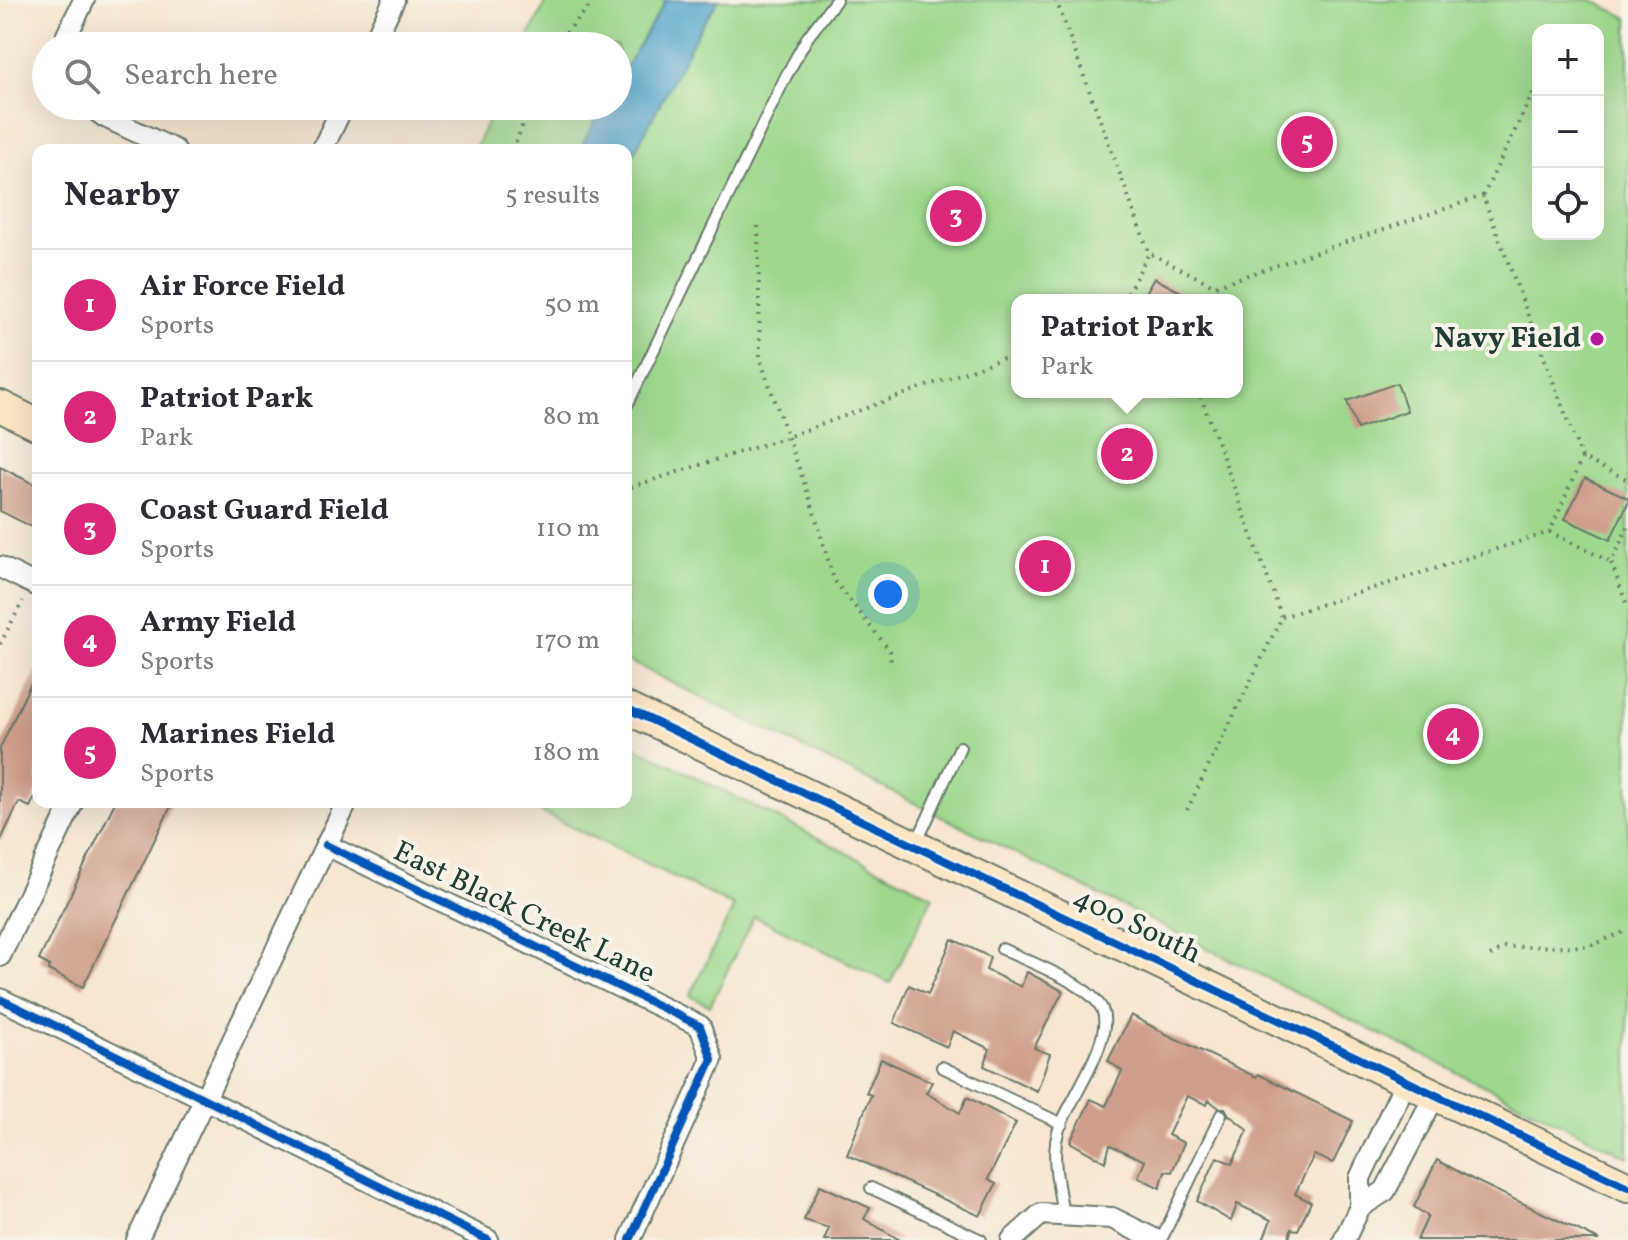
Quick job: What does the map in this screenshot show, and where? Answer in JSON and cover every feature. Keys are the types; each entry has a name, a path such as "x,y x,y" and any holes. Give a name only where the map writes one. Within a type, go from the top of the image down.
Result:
{"street":[{"path":"68,32 84,0"},
{"path":"379,32 394,0"},
{"path":"111,120 162,144"},
{"path":"325,144 336,120"},
{"path":"0,406 32,422"},
{"path":"0,567 31,592"},
{"name":"400 South","path":"632,711 1628,1187"},
{"path":"0,956 70,808"},
{"path":"137,1240 344,808"},
{"name":"East Black Creek Lane","path":"326,845 700,1026 712,1059 630,1240"},
{"path":"0,999 176,1083 488,1240"},
{"path":"1344,1240 1360,1207 1360,1178 1406,1081"},
{"path":"1360,1207 1385,1191 1435,1095"},
{"path":"1012,1240 1041,1214 1112,1218 1159,1240"}],"lane":[{"path":"632,395 786,76 807,38 836,0"},
{"path":"915,846 960,747"},
{"path":"1002,949 1087,991 1102,1009 1106,1031 1062,1124 1055,1155 1063,1215"},
{"path":"942,1067 1062,1124"},
{"path":"1159,1240 1221,1115"},
{"path":"871,1188 981,1240"}],"path":[{"path":"567,32 595,0"},
{"path":"1056,0 1149,253 1215,286"},
{"path":"1211,294 1215,286 1483,196 1532,95"},
{"path":"515,144 525,120"},
{"path":"1483,196 1582,458 1628,480"},
{"path":"758,226 760,359 814,511 834,580 890,651 891,664"},
{"path":"1127,294 1149,253"},
{"path":"632,487 787,437 1011,355"},
{"path":"1201,398 1282,617"},
{"path":"1550,532 1582,458"},
{"path":"1611,562 1628,527"},
{"path":"1187,810 1282,617 1550,532 1611,562 1628,608"},
{"path":"0,644 31,592"},
{"path":"1490,956 1505,947 1590,946 1628,930"}],"green space":[{"path":"547,0 1592,0 1628,18 1628,1157 632,663 632,144 477,144 488,120 632,120 632,32 531,32"},
{"path":"632,745 933,896 890,983 754,916 710,1006 690,996 734,906 532,808 632,808"}],"water":[{"path":"666,0 719,0 699,30 632,157 632,144 582,144 596,120 632,120 632,57"}],"building":[{"path":"1154,278 1185,294 1145,294"},
{"path":"1397,383 1407,411 1357,429 1347,401"},
{"path":"0,467 32,483 32,527 0,511"},
{"path":"1585,478 1628,498 1610,540 1565,519"},
{"path":"32,681 32,803 30,807 19,802 0,842 0,748"},
{"path":"112,808 170,808 83,987 48,970 50,966 39,960"},
{"path":"952,939 990,957 986,970 1021,987 1027,972 1063,991 1034,1048 1050,1054 1037,1091 984,1066 990,1049 953,1031 947,1047 894,1023 909,985 928,994"},
{"path":"1131,1015 1353,1121 1333,1163 1314,1155 1295,1194 1311,1202 1298,1230 1291,1229 1289,1240 1263,1240 1271,1220 1237,1204 1231,1221 1197,1201 1217,1157 1232,1164 1248,1130 1225,1108 1219,1108 1209,1100 1207,1105 1187,1096 1168,1135 1184,1143 1172,1172 1165,1171 1160,1188 1138,1177 1145,1161 1110,1145 1105,1162 1070,1142 1091,1099 1106,1106 1122,1071 1108,1061"},
{"path":"881,1059 932,1082 926,1093 960,1113 967,1097 1016,1123 988,1179 996,1184 980,1216 847,1155 871,1095 866,1093"},
{"path":"1437,1160 1599,1240 1417,1240 1428,1216 1414,1207"},
{"path":"820,1185 870,1208 864,1219 900,1240 824,1240 829,1228 804,1220"}],"cycle path":[{"path":"632,711 1628,1187"},
{"path":"326,845 700,1026 712,1059 630,1240"},
{"path":"0,999 488,1240"}],"place":[{"name":"Marines Field","path":"1307,142"},
{"name":"Coast Guard Field","path":"956,216"},
{"name":"Navy Field","path":"1597,339"},
{"name":"Patriot Park","path":"1127,454"},
{"name":"Air Force Field","path":"1045,566"},
{"name":"Army Field","path":"1453,734"}]}
